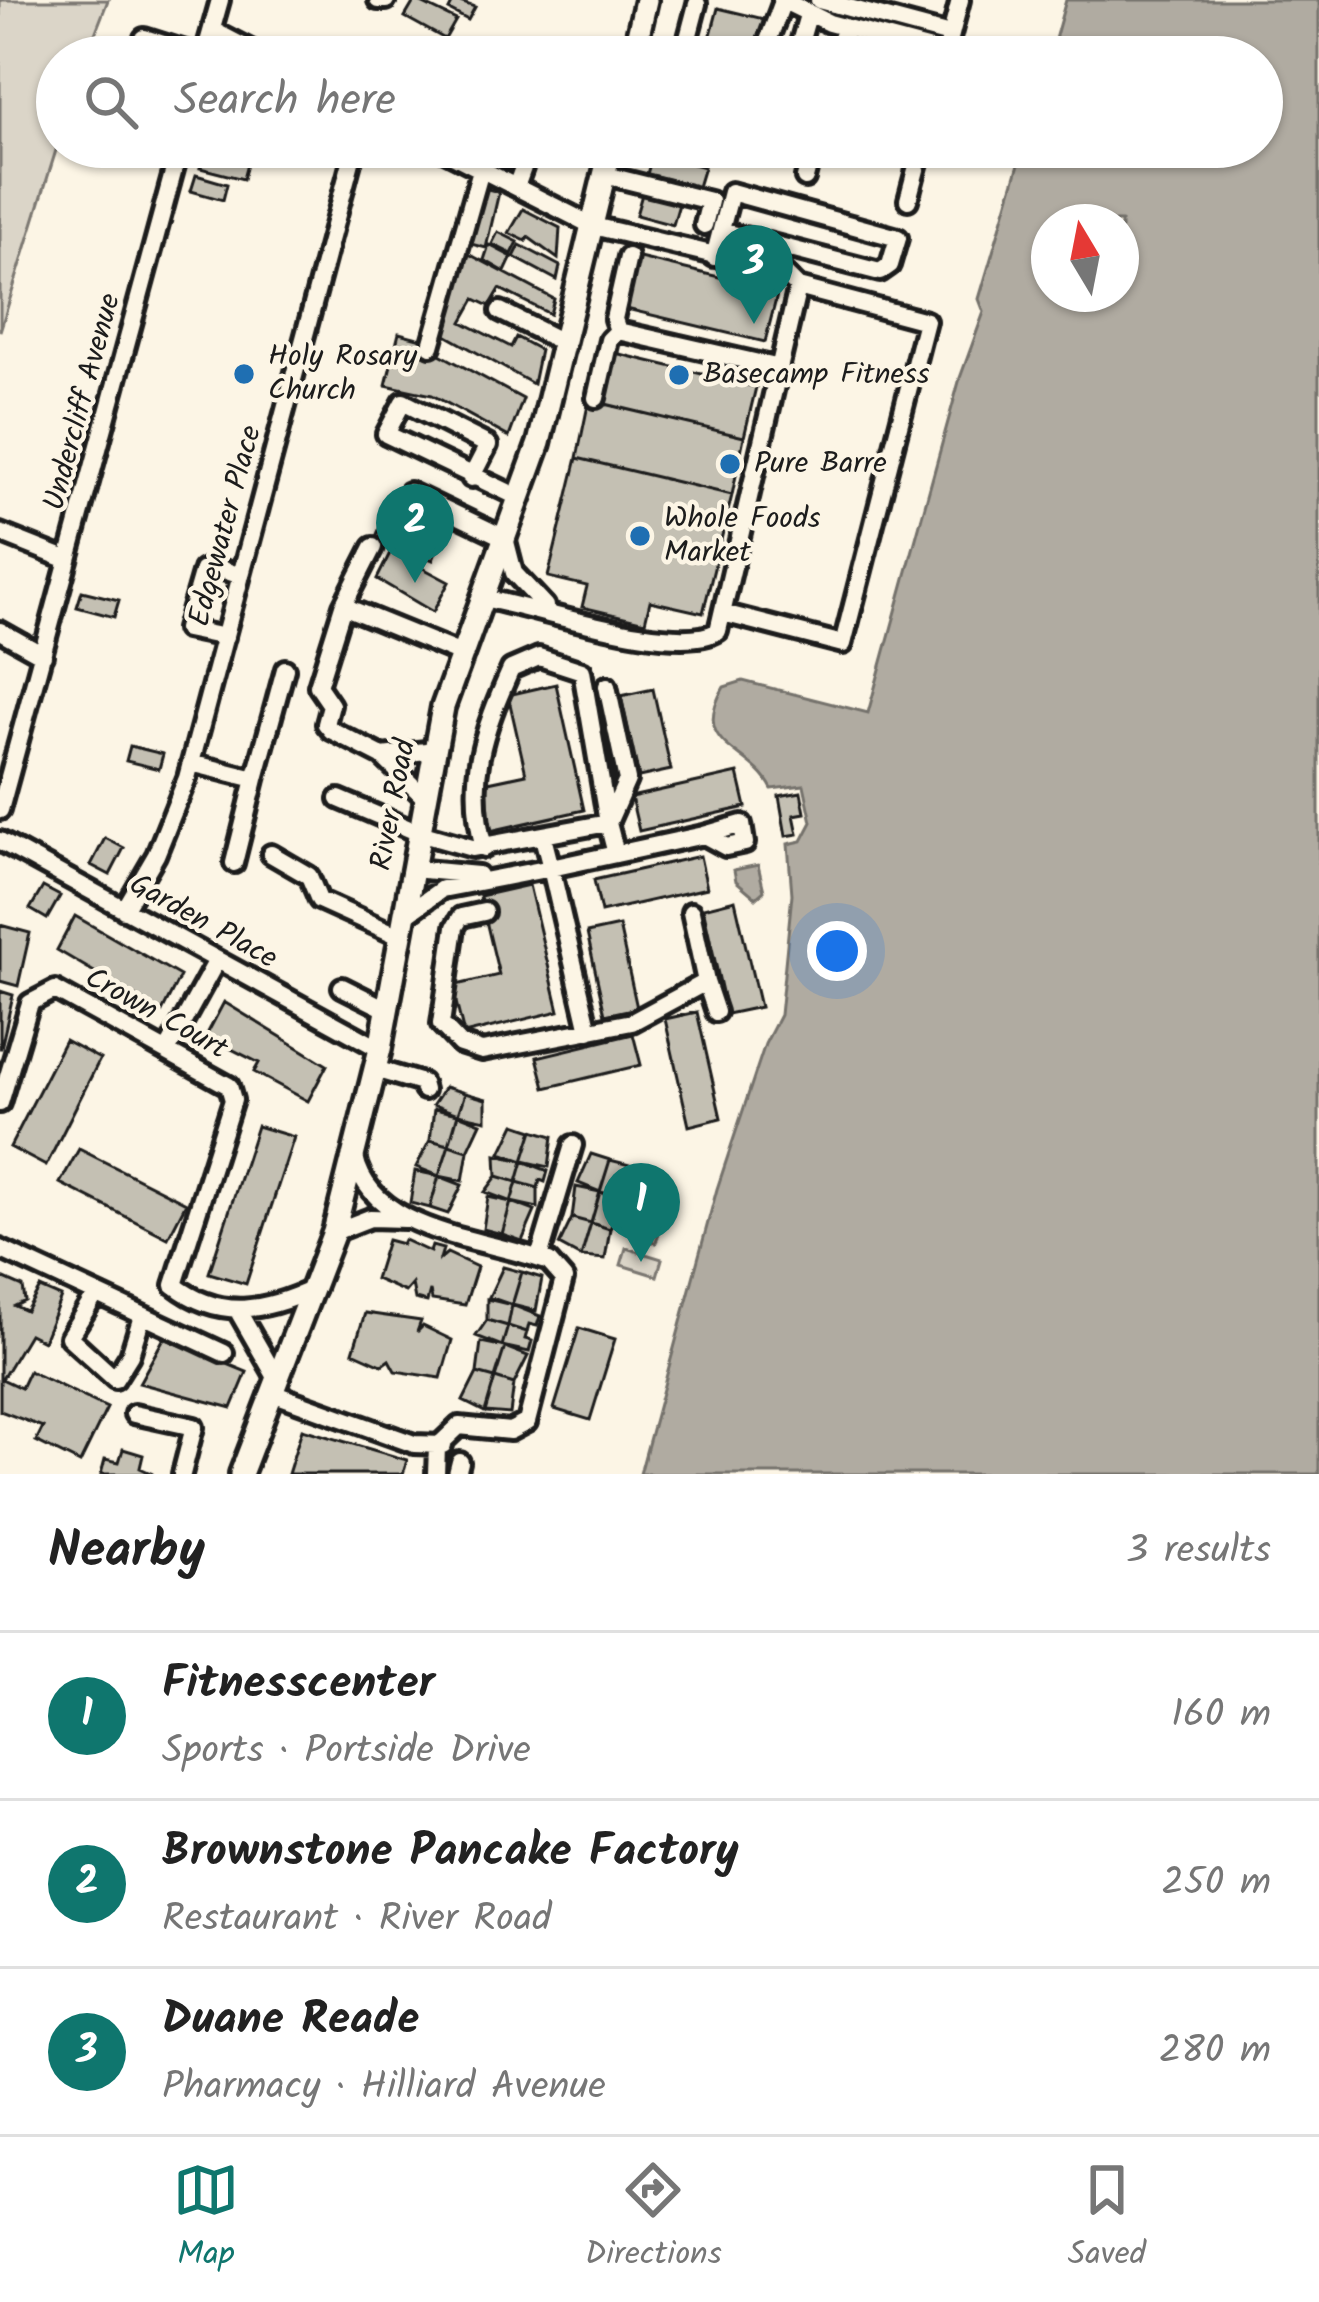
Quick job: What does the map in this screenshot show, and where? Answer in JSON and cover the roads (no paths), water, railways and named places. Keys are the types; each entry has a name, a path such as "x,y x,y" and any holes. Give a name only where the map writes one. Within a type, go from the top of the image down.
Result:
{"main road":[{"path":"638,36 646,0"},
{"name":"River Road","path":"241,1474 334,1232 377,1059 435,750 461,654 520,498 606,168"}],"street":[{"path":"210,36 220,0"},
{"path":"950,36 960,0"},
{"path":"689,36 697,4"},
{"path":"797,4 904,36"},
{"path":"797,4 844,27 886,36"},
{"path":"776,36 797,4"},
{"path":"796,36 797,4"},
{"path":"842,36 844,27"},
{"path":"212,30 224,36"},
{"name":"Undercliff Avenue","path":"0,810 174,168"},
{"name":"Edgewater Place","path":"124,910 179,805 349,168"},
{"path":"477,168 593,226 782,271 798,286 926,321 843,644 720,622"},
{"path":"516,187 523,168"},
{"path":"805,178 808,168"},
{"path":"908,200 916,168"},
{"path":"431,346 481,170"},
{"path":"605,175 710,201 714,256"},
{"path":"731,192 898,238 890,265 880,272 713,228 731,192"},
{"path":"618,331 614,319 628,257"},
{"path":"482,598 665,641 699,640 720,622 798,286"},
{"path":"500,311 564,343"},
{"path":"618,331 780,368"},
{"path":"596,398 609,340 618,331"},
{"path":"471,478 488,445 403,402 386,434 471,478 520,498"},
{"path":"401,505 409,492 505,538 522,588 556,612"},
{"path":"0,533 68,560"},
{"path":"373,548 343,606 318,686 331,705 326,724 382,756 425,798"},
{"path":"225,637 186,629 203,570 212,566 241,576"},
{"path":"343,606 461,654"},
{"path":"0,631 43,655"},
{"path":"484,848 472,807 475,778 511,670 532,658 582,670 616,854"},
{"path":"234,863 285,669"},
{"path":"608,686 627,780 608,823"},
{"path":"382,756 435,750"},
{"path":"191,763 254,779"},
{"path":"339,799 457,846 484,848 608,823"},
{"path":"271,854 309,876 319,900 401,927 442,889 491,875 551,868 704,835"},
{"path":"543,837 589,1031"},
{"name":"Garden Place","path":"0,841 217,960 422,1083 424,1090"},
{"path":"413,869 491,875"},
{"path":"484,912 461,917 455,927 440,1011 446,1033 460,1044 494,1051 589,1031 652,1015 706,982"},
{"path":"691,912 716,1012"},
{"path":"167,1051 217,960"},
{"path":"343,987 386,1009"},
{"name":"Crown Court","path":"0,1103 30,1003 47,991 61,992 233,1090 174,1285 202,1302 238,1311"},
{"path":"539,1258 573,1145"},
{"path":"314,1288 276,1304 238,1311 274,1386 437,1448 448,1443 459,1426 510,1430 527,1422 566,1290 558,1270 539,1258 412,1219 371,1195 355,1156"},
{"path":"334,1232 370,1217 412,1219"},
{"path":"0,1249 224,1352"},
{"path":"96,1294 69,1337 115,1379 130,1355 142,1316"},
{"path":"134,1414 194,1426 182,1474"},
{"path":"436,1474 437,1448"}],"place":[{"name":"Duane Reade","path":"754,324"},
{"name":"Holy Rosary Church","path":"244,374"},
{"name":"Basecamp Fitness","path":"679,375"},
{"name":"Pure Barre","path":"730,464"},
{"name":"Whole Foods Market","path":"640,536"},
{"name":"Brownstone Pancake Factory","path":"415,583"},
{"name":"Fitnesscenter","path":"641,1262"}]}
